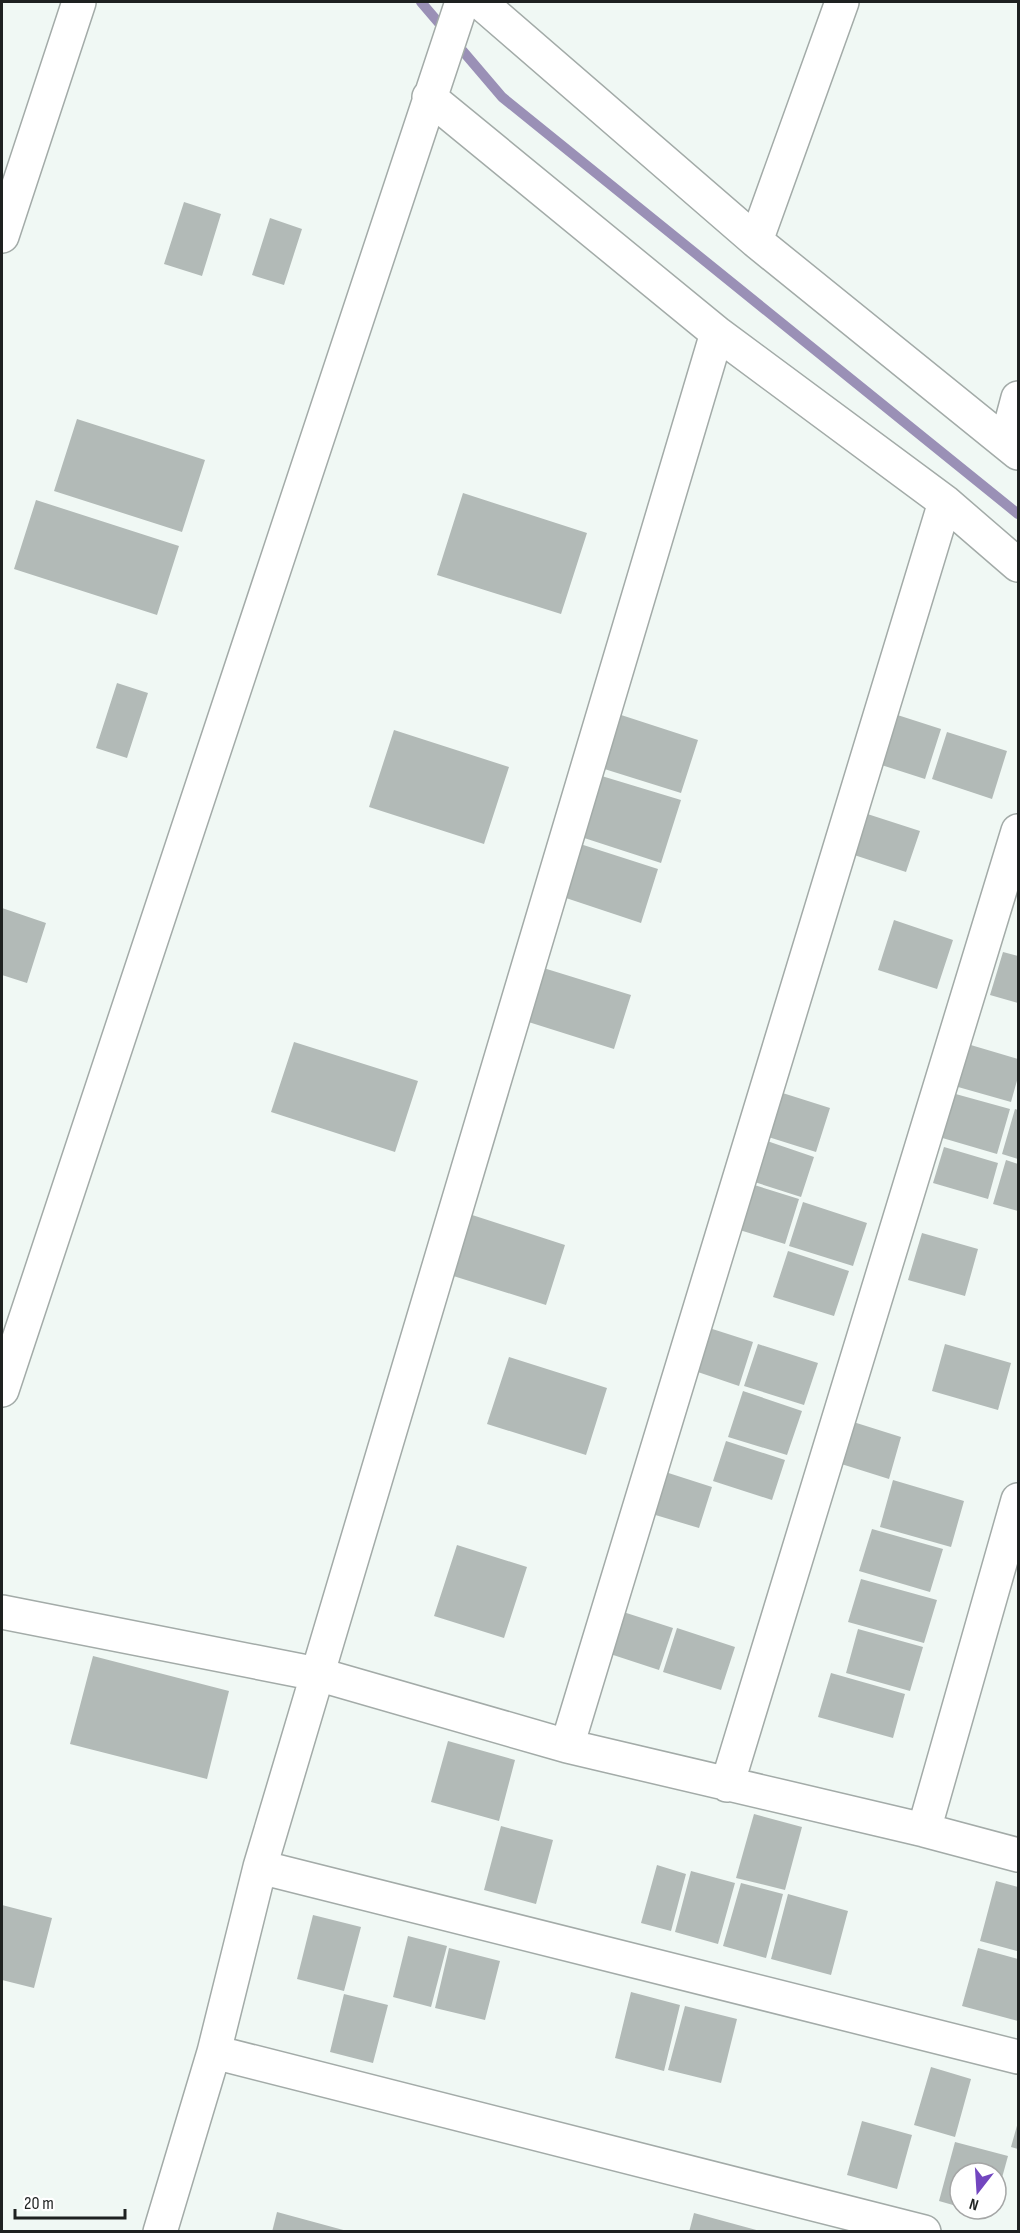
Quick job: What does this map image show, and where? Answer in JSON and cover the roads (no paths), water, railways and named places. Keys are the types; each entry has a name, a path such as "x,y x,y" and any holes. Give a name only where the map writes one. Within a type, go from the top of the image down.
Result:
{"street":[{"path":"2,236 79,2"},
{"path":"4,1371 462,2"},
{"path":"480,2 756,241 1012,448"},
{"path":"756,241 842,2"},
{"path":"429,97 717,333 945,502 1018,565"},
{"path":"160,2232 214,2052 260,1867 717,333"},
{"path":"1012,448 1018,398"},
{"path":"567,1746 945,502"},
{"path":"727,1785 1018,831"},
{"path":"924,1830 1018,1500"},
{"path":"2,1612 317,1674 567,1746 924,1830 1018,1855"},
{"path":"260,1867 1018,2057"},
{"path":"214,2052 924,2232"}],"waterway":[{"path":"421,2 502,97 1018,514"}]}
